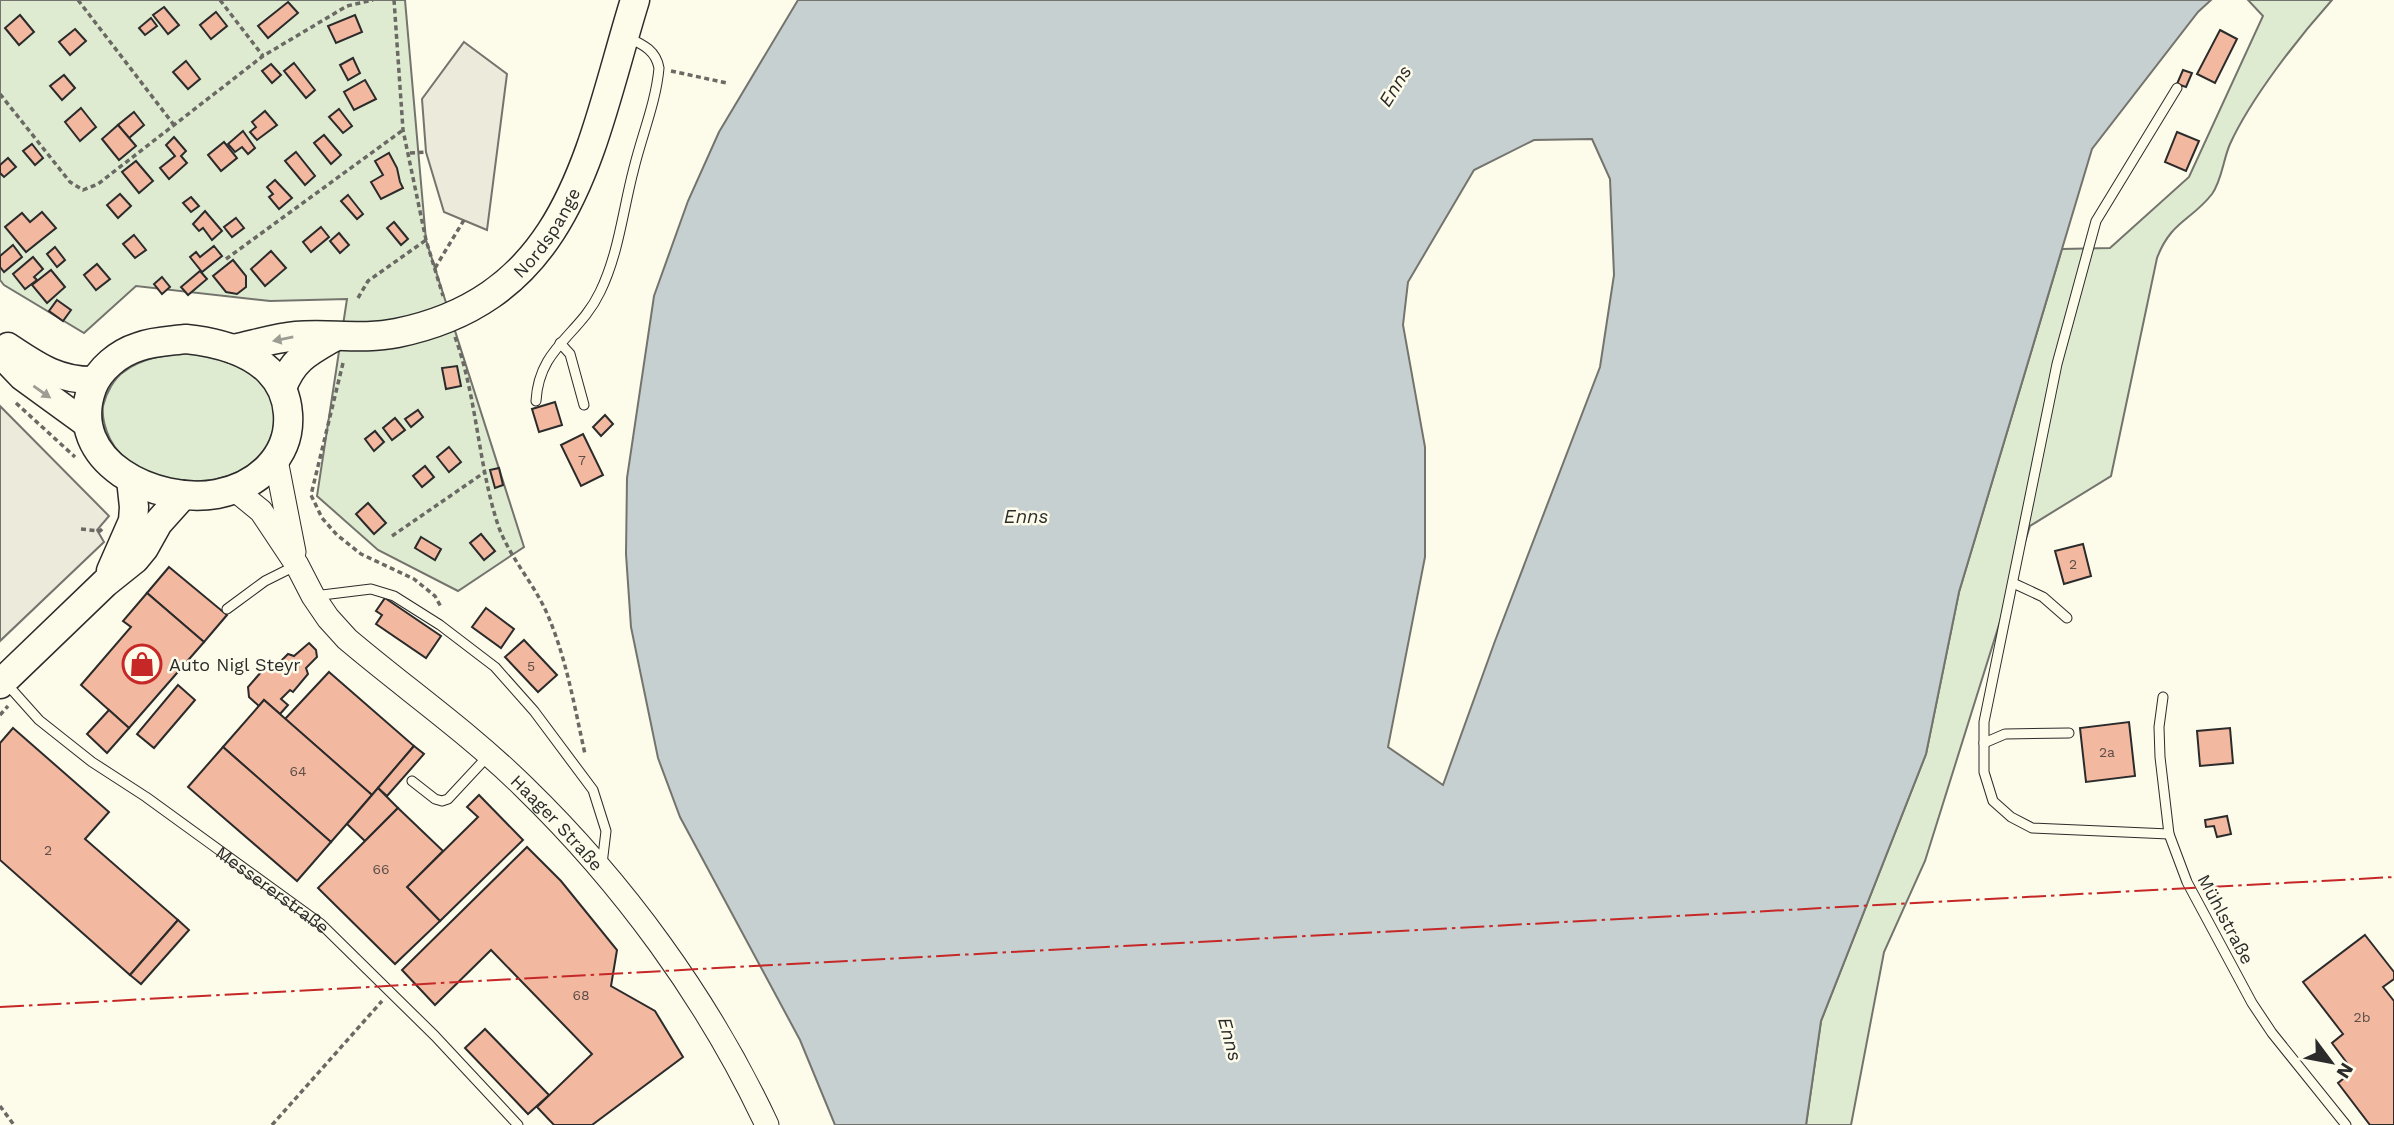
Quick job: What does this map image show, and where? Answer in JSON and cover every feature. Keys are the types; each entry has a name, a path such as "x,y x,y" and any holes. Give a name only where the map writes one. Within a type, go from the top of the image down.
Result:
{"main road":[{"name":"Nordspange","path":"282,388 297,360 421,328 449,303 486,298 519,273 561,218 578,183 635,0"},
{"name":"Nordspange","path":"233,349 297,336 339,350"},
{"path":"186,339 233,349 269,371 282,388 287,407 289,425 284,444 276,460 264,472 250,483 234,489 208,495 183,495 164,492 131,479 116,470 102,456 88,425 87,408 95,380 107,366 137,347 158,342 186,339"},
{"path":"0,341 50,372 70,380 95,380"},
{"path":"0,354 33,385 88,425"},
{"path":"105,583 133,521 131,479"},
{"path":"7,687 105,583 135,559 158,523 183,495"}],"street":[{"name":"Haager Straße","path":"276,460 297,565"},
{"name":"Haager Straße","path":"234,489 261,511 297,565 313,596 347,639 489,754 532,795 601,870 666,953 697,1000 732,1058 767,1125"}],"lane":[{"path":"536,401 543,365 584,318 599,294 611,266 659,68 657,58 650,49 624,36"},
{"path":"2169,834 2032,828 2011,817 1993,802 1984,772 1984,722 2057,363 2096,221 2178,88"},
{"path":"560,343 570,354 584,405"},
{"path":"227,609 265,580 297,565"},
{"path":"2013,583 2043,597 2067,618"},
{"path":"313,596 371,589 394,596 440,625 495,667 534,711 593,790 606,831 601,870"},
{"name":"Messererstraße","path":"7,687 39,720 93,762 146,797 321,924 391,992 518,1125"},
{"name":"Mühlstraße","path":"2163,697 2159,727 2160,757 2169,834 2187,882 2252,1003 2298,1068 2346,1125"},
{"path":"1984,743 2006,734 2069,733"},
{"path":"412,781 435,799 448,799 489,754"}],"path":[{"path":"78,0 174,125"},
{"path":"220,0 263,56"},
{"path":"0,93 70,182 83,190 98,184 263,56 347,6 373,0"},
{"path":"394,0 403,130 410,153 426,240 449,303 499,526 514,560 544,608 561,650 593,790"},
{"path":"659,68 727,83"},
{"path":"226,259 403,130"},
{"path":"410,153 426,152"},
{"path":"435,268 464,220"},
{"path":"358,298 368,281 426,240"},
{"path":"339,350 311,495 322,517 337,535 361,554 414,579 435,596 443,611 440,625"},
{"path":"392,536 485,472"},
{"path":"81,529 100,531 107,524"},
{"path":"0,715 7,687"},
{"path":"272,1125 391,992"},
{"path":"0,1106 14,1125"}],"green space":[{"path":"0,0 405,0 426,240 524,547 458,591 378,550 317,496 347,299 270,301 136,286 84,333 4,285 0,280"},
{"path":"2248,0 2332,0 2290,50 2250,107 2230,144 2212,194 2175,229 2157,258 2111,476 2030,526 1925,861 1884,952 1851,1125 1806,1125 1821,1021 1926,754 1959,592 2062,249 2110,248 2189,177 2263,16"},
{"path":"186,353 216,357 243,368 259,381 269,396 274,411 270,440 262,453 237,473 205,481 155,475 126,459 107,432 103,406 108,391 121,374 146,360"}],"shaded area":[{"path":"464,42 507,74 487,230 444,212 426,152 422,99"},
{"path":"0,406 109,516 97,530 104,542 0,641"}],"water":[{"name":"Enns","path":"798,0 2211,0 2198,12 2092,149 1959,592 1926,754 1821,1021 1806,1125 835,1125 800,1040 680,817 658,758 631,627 626,554 627,478 654,296 688,201 719,132","holes":["1592,139 1610,179 1614,275 1600,367 1443,785 1388,747 1425,557 1425,447 1403,325 1408,282 1474,170 1534,140"]}],"building":[{"path":"288,2 298,13 268,38 258,26"},
{"path":"164,7 179,25 168,34 153,15"},
{"path":"216,12 227,26 211,39 200,25"},
{"path":"20,15 34,32 19,45 5,28"},
{"path":"355,15 362,32 336,43 328,26"},
{"path":"151,18 157,26 145,35 139,28"},
{"path":"75,29 86,41 70,55 59,42"},
{"path":"2220,30 2237,39 2215,83 2197,74"},
{"path":"353,58 360,73 348,80 340,65"},
{"path":"186,61 200,79 188,89 173,72"},
{"path":"294,63 315,90 306,98 284,71"},
{"path":"271,64 281,75 272,83 262,71"},
{"path":"2183,70 2192,73 2186,87 2177,84"},
{"path":"64,75 75,88 62,100 50,86"},
{"path":"365,80 376,99 354,110 344,92"},
{"path":"81,108 96,127 80,141 65,122"},
{"path":"339,109 352,126 343,133 329,117"},
{"path":"265,111 277,125 257,140 250,132 256,127 252,122"},
{"path":"134,112 144,125 129,138 118,125"},
{"path":"118,125 136,146 119,160 102,139"},
{"path":"243,131 255,148 248,154 242,147 235,152 228,144"},
{"path":"2177,132 2199,141 2186,171 2165,162"},
{"path":"324,135 341,155 331,164 314,143"},
{"path":"174,137 186,151 181,156 187,163 169,179 160,168 175,156 166,145"},
{"path":"224,142 237,158 221,171 208,155"},
{"path":"32,144 43,158 35,165 23,151"},
{"path":"296,152 315,176 305,185 285,161"},
{"path":"389,153 403,188 381,199 371,182 383,175 375,161"},
{"path":"8,158 16,167 4,177 0,173 0,165"},
{"path":"136,161 153,181 139,193 122,172"},
{"path":"275,180 292,198 279,209 269,197 273,194 267,187"},
{"path":"120,194 131,206 118,218 107,205"},
{"path":"348,195 363,214 357,219 341,201"},
{"path":"191,197 199,206 191,212 183,203"},
{"path":"205,211 222,231 212,240 203,228 199,231 193,224"},
{"path":"42,212 56,228 26,252 5,227 22,213 30,222"},
{"path":"236,218 244,228 232,237 224,227"},
{"path":"394,222 408,239 401,245 387,228"},
{"path":"321,227 329,237 311,252 303,242"},
{"path":"339,233 349,245 340,253 330,241"},
{"path":"134,235 146,250 135,258 123,244"},
{"path":"13,245 22,257 4,272 0,267 0,256"},
{"path":"214,246 222,256 202,272 190,257 196,252 200,257"},
{"path":"55,247 65,260 57,267 47,254"},
{"path":"271,251 286,268 265,286 251,269"},
{"path":"33,257 43,269 34,277 37,280 25,289 13,274"},
{"path":"233,260 246,276 246,287 237,294 226,292 213,276"},
{"path":"97,264 110,279 96,290 84,275"},
{"path":"51,270 65,287 47,303 32,285"},
{"path":"200,271 207,279 188,295 181,287"},
{"path":"162,277 170,287 162,294 154,284"},
{"path":"57,300 71,310 63,321 49,311"},
{"path":"457,366 461,386 446,389 442,368"},
{"path":"555,402 562,425 539,432 532,409"},
{"path":"418,410 423,417 411,427 405,419"},
{"path":"605,415 613,424 601,436 593,427"},
{"path":"395,418 405,430 392,440 383,428"},
{"path":"375,431 384,442 374,451 365,439"},
{"path":"583,434 603,475 581,486 561,445"},
{"path":"449,447 461,462 449,472 437,457"},
{"path":"425,466 434,477 422,487 413,476"},
{"path":"499,468 503,485 495,488 490,470"},
{"path":"368,503 386,523 374,534 356,514"},
{"path":"481,534 495,551 484,560 470,543"},
{"path":"421,537 441,549 435,560 415,548"},
{"path":"2083,544 2091,576 2064,584 2055,551"},
{"path":"169,567 227,615 204,642 147,593"},
{"name":"Auto Nigl Steyr","path":"147,593 204,642 129,728 81,685 131,627 123,621"},
{"path":"385,598 441,636 426,658 376,624 382,615 376,611"},
{"path":"486,608 514,629 501,648 472,627"},
{"path":"524,640 557,675 538,692 505,657"},
{"path":"309,643 316,650 317,657 306,668 308,674 293,692 290,690 281,699 288,705 280,714 264,700 259,706 249,697 248,687 269,663 280,662 288,654 294,656"},
{"path":"329,672 414,746 372,795 285,719"},
{"path":"178,685 195,700 154,748 137,734"},
{"path":"264,700 372,795 331,842 223,747"},
{"path":"109,710 129,728 107,753 87,734"},
{"path":"2129,722 2135,776 2086,782 2080,728"},
{"path":"13,728 109,812 85,839 178,920 130,975 0,860 0,743"},
{"path":"2230,728 2233,763 2200,766 2197,731"},
{"path":"414,746 424,754 387,796 378,788"},
{"path":"223,747 331,842 297,881 188,787"},
{"path":"378,788 398,808 365,841 347,824"},
{"path":"479,795 523,840 440,921 407,887 478,817 467,807"},
{"path":"398,808 443,851 407,887 440,921 395,964 318,888"},
{"path":"2227,816 2231,834 2217,837 2214,826 2206,827 2205,820"},
{"path":"527,847 561,881 617,950 611,986 655,1011 683,1057 592,1125 554,1125 537,1107 592,1054 491,950 435,1005 402,970"},
{"path":"178,920 189,930 141,984 130,975"},
{"path":"2365,935 2394,972 2394,979 2383,987 2394,1001 2394,1125 2370,1125 2338,1083 2353,1071 2332,1043 2343,1034 2303,982"},
{"path":"485,1029 549,1095 528,1114 465,1048"}],"power":[{"path":"0,1007 2394,877"}],"place":[{"name":"Auto Nigl Steyr","path":"142,664"}]}
